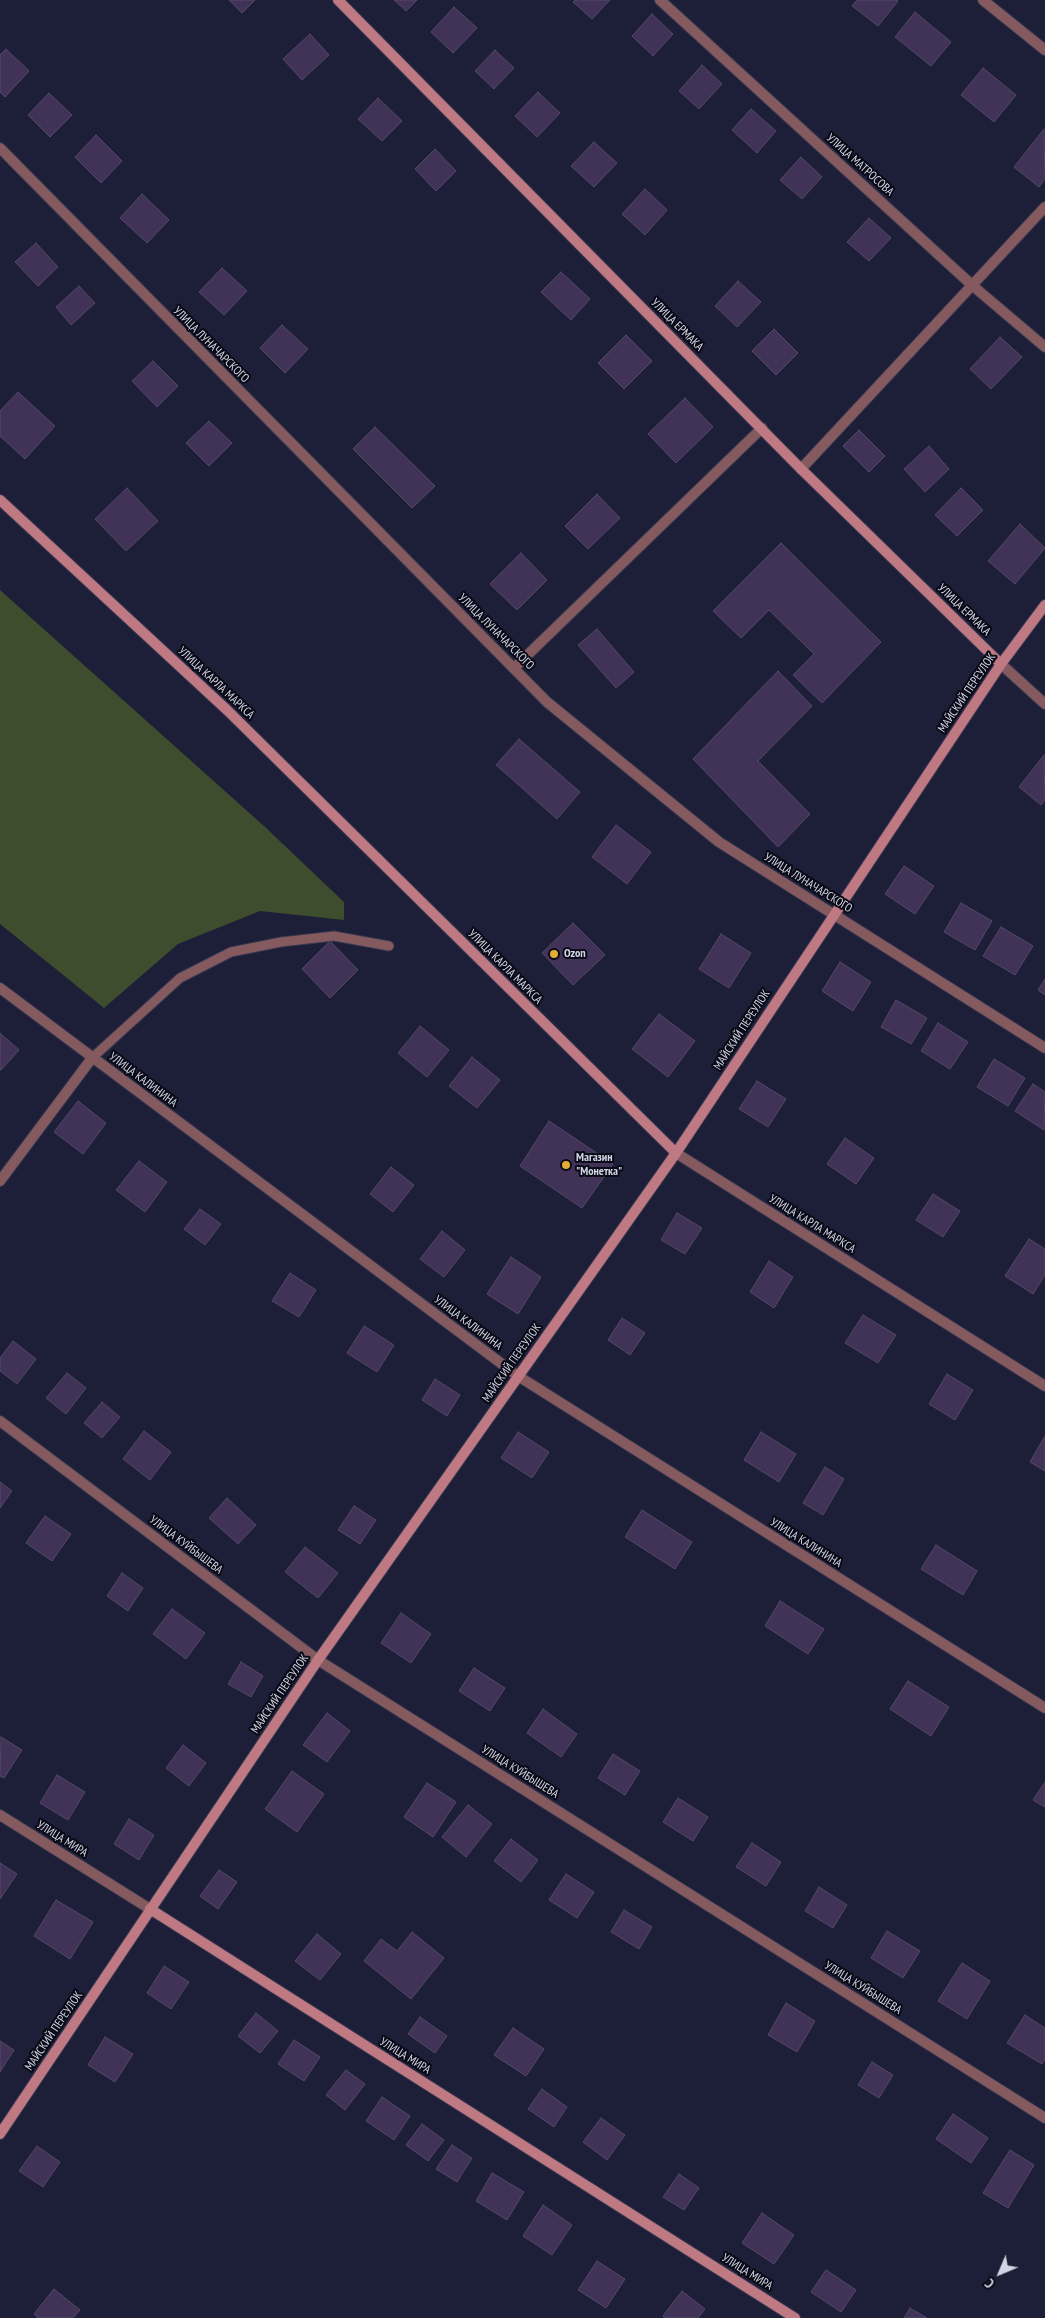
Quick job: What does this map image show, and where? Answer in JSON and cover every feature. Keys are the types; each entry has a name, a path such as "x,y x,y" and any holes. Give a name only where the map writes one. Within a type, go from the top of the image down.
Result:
{"main road":[{"name":"УЛИЦА ЕРМАКА","path":"338,0 801,469 1001,664"},
{"name":"УЛИЦА КАРЛА МАРКСА","path":"0,500 227,710 676,1154"},
{"name":"МАЙСКИЙ ПЕРЕУЛОК","path":"0,2134 318,1660 676,1154 834,913 1001,664 1045,605"},
{"name":"УЛИЦА МИРА","path":"150,1909 795,2318"}],"street":[{"name":"УЛИЦА МАТРОСОВА","path":"660,0 973,286 1045,347"},
{"path":"983,0 1045,50"},
{"name":"УЛИЦА ЛУНАЧАРСКОГО","path":"0,148 547,702 719,842 1045,1048"},
{"path":"801,469 1045,207"},
{"path":"514,668 762,428"},
{"path":"1001,664 1045,704"},
{"name":"УЛИЦА КАЛИНИНА","path":"0,988 518,1376 1045,1708"},
{"path":"0,1180 92,1058"},
{"name":"УЛИЦА КАРЛА МАРКСА","path":"676,1154 1045,1386"},
{"name":"УЛИЦА КУЙБЫШЕВА","path":"0,1421 318,1660 1045,2118"},
{"name":"УЛИЦА МИРА","path":"0,1816 150,1909"}],"lane":[{"path":"92,1058 180,978 231,952 281,942 334,936 389,946"}],"green space":[{"path":"0,590 264,826 344,902 344,920 260,911 178,944 104,1008 0,924"}],"building":[{"path":"229,0 255,0 242,13"},
{"path":"394,0 417,0 406,11"},
{"path":"575,0 610,0 592,19 573,2"},
{"path":"857,0 898,1 878,26 852,6"},
{"path":"454,7 477,28 453,53 431,32"},
{"path":"915,12 951,42 931,66 895,37"},
{"path":"652,14 673,34 653,56 632,36"},
{"path":"310,34 329,55 302,80 283,59"},
{"path":"6,49 29,71 5,97 0,92 0,55"},
{"path":"495,50 514,68 494,89 475,71"},
{"path":"702,65 722,84 699,109 679,91"},
{"path":"983,68 1016,95 994,122 961,95"},
{"path":"538,92 560,113 537,137 515,116"},
{"path":"49,93 72,115 50,137 28,115"},
{"path":"378,98 402,121 382,141 358,119"},
{"path":"751,109 776,131 757,153 732,130"},
{"path":"1044,129 1045,179 1039,187 1014,167"},
{"path":"96,135 122,161 101,183 75,157"},
{"path":"594,142 617,163 594,187 571,166"},
{"path":"435,149 456,171 436,191 415,169"},
{"path":"801,157 822,177 802,199 780,180"},
{"path":"645,189 667,210 645,235 622,214"},
{"path":"142,194 169,220 147,243 120,218"},
{"path":"869,218 891,238 869,261 847,242"},
{"path":"36,243 58,267 38,286 15,262"},
{"path":"222,268 247,291 224,315 199,292"},
{"path":"561,272 590,299 571,320 541,292"},
{"path":"738,281 761,302 737,327 715,306"},
{"path":"79,286 95,303 71,325 56,307"},
{"path":"282,325 308,349 285,373 260,348"},
{"path":"774,329 798,353 776,375 752,351"},
{"path":"626,335 652,361 624,389 598,363"},
{"path":"1000,337 1022,357 991,389 970,369"},
{"path":"153,361 178,386 157,407 132,381"},
{"path":"18,392 55,426 25,459 0,436 0,411"},
{"path":"685,398 713,427 676,463 648,434"},
{"path":"209,421 232,443 209,466 186,443"},
{"path":"375,427 435,486 412,508 353,449"},
{"path":"859,430 885,456 869,472 843,446"},
{"path":"929,446 949,469 925,492 904,469"},
{"path":"127,488 158,521 126,551 95,519"},
{"path":"961,488 983,510 957,536 935,515"},
{"path":"597,494 620,518 588,549 565,526"},
{"path":"1020,524 1045,548 1015,584 988,561"},
{"path":"781,543 881,642 822,703 793,675 814,654 769,610 741,638 713,611"},
{"path":"521,553 547,580 517,610 490,584"},
{"path":"597,629 634,672 616,688 578,645"},
{"path":"778,671 812,706 758,761 810,814 778,847 693,759"},
{"path":"519,739 580,792 557,819 496,765"},
{"path":"1044,755 1045,800 1041,805 1019,787"},
{"path":"616,825 651,852 627,884 592,857"},
{"path":"904,866 934,886 915,914 885,894"},
{"path":"961,903 992,921 975,950 944,932"},
{"path":"573,923 605,955 573,985 542,953"},
{"path":"1001,927 1033,946 1015,975 983,956"},
{"path":"721,934 751,953 729,988 699,969"},
{"path":"330,941 358,970 330,998 302,969"},
{"path":"840,962 871,982 853,1011 822,991"},
{"path":"1045,979 1045,995 1038,990"},
{"path":"896,1000 927,1018 911,1044 881,1027"},
{"path":"659,1014 695,1041 668,1077 632,1049"},
{"path":"938,1023 968,1042 950,1069 921,1051"},
{"path":"420,1026 449,1050 427,1077 398,1053"},
{"path":"0,1033 19,1050 1,1070 0,1070"},
{"path":"472,1057 500,1080 477,1108 449,1086"},
{"path":"994,1059 1025,1078 1008,1106 977,1087"},
{"path":"757,1081 786,1099 768,1127 739,1109"},
{"path":"1033,1084 1045,1092 1044,1130 1015,1111"},
{"path":"78,1101 106,1123 83,1154 54,1132"},
{"name":"Магазин \"Монетка\"","path":"549,1121 613,1164 582,1208 520,1166"},
{"path":"845,1138 874,1158 856,1184 827,1164"},
{"path":"139,1161 167,1182 145,1212 116,1190"},
{"path":"391,1167 414,1185 393,1212 370,1194"},
{"path":"933,1194 960,1211 943,1237 916,1220"},
{"path":"200,1209 221,1224 205,1245 184,1229"},
{"path":"677,1213 702,1228 685,1254 661,1240"},
{"path":"442,1231 465,1250 444,1277 420,1259"},
{"path":"1029,1239 1045,1249 1045,1275 1033,1294 1005,1276"},
{"path":"511,1257 541,1277 518,1314 487,1294"},
{"path":"769,1261 793,1277 774,1308 750,1292"},
{"path":"290,1273 316,1290 299,1317 272,1301"},
{"path":"863,1315 896,1335 878,1363 845,1343"},
{"path":"622,1318 645,1333 630,1355 608,1340"},
{"path":"364,1326 394,1345 377,1372 347,1353"},
{"path":"13,1341 36,1359 17,1384 0,1371 0,1358"},
{"path":"67,1373 86,1388 66,1414 46,1398"},
{"path":"947,1374 973,1390 955,1420 929,1404"},
{"path":"435,1379 460,1395 447,1416 422,1400"},
{"path":"102,1402 120,1417 102,1438 84,1423"},
{"path":"144,1431 171,1452 150,1480 123,1459"},
{"path":"518,1432 549,1452 532,1478 501,1458"},
{"path":"761,1432 796,1454 779,1482 744,1460"},
{"path":"1045,1436 1045,1471 1030,1462"},
{"path":"825,1467 844,1479 823,1515 803,1503"},
{"path":"0,1482 12,1491 0,1508"},
{"path":"227,1498 256,1525 238,1544 209,1518"},
{"path":"354,1506 376,1520 360,1544 338,1530"},
{"path":"642,1510 692,1542 675,1569 625,1537"},
{"path":"45,1516 71,1534 52,1561 26,1543"},
{"path":"936,1545 977,1571 963,1595 921,1569"},
{"path":"305,1547 338,1573 318,1598 285,1572"},
{"path":"122,1573 143,1588 128,1611 107,1596"},
{"path":"780,1601 824,1629 808,1654 765,1626"},
{"path":"172,1609 205,1633 186,1659 153,1634"},
{"path":"401,1613 431,1634 411,1663 381,1643"},
{"path":"241,1662 263,1676 251,1697 228,1684"},
{"path":"474,1668 505,1688 490,1711 459,1691"},
{"path":"908,1681 949,1707 931,1736 890,1709"},
{"path":"543,1709 577,1734 561,1757 527,1733"},
{"path":"327,1713 350,1731 327,1762 303,1745"},
{"path":"1,1737 22,1750 4,1778 0,1776"},
{"path":"183,1745 206,1763 189,1786 166,1768"},
{"path":"613,1754 640,1771 625,1795 598,1778"},
{"path":"292,1771 324,1794 297,1832 265,1809"},
{"path":"57,1775 85,1792 68,1820 40,1803"},
{"path":"1045,1782 1045,1807 1033,1800"},
{"path":"427,1783 456,1802 433,1837 404,1817"},
{"path":"678,1798 708,1817 693,1841 663,1822"},
{"path":"468,1805 492,1824 466,1857 442,1837"},
{"path":"129,1819 154,1835 139,1860 114,1844"},
{"path":"511,1839 538,1860 521,1882 494,1861"},
{"path":"752,1843 781,1862 766,1886 736,1867"},
{"path":"0,1863 17,1874 0,1899"},
{"path":"219,1870 237,1882 218,1909 200,1896"},
{"path":"566,1874 594,1892 577,1918 549,1900"},
{"path":"819,1887 847,1905 833,1928 805,1911"},
{"path":"56,1900 93,1922 70,1959 34,1936"},
{"path":"624,1910 652,1927 639,1949 611,1932"},
{"path":"887,1931 920,1951 903,1978 871,1958"},
{"path":"412,1932 444,1958 411,1999 364,1961 381,1939 397,1951"},
{"path":"317,1934 341,1954 320,1980 295,1961"},
{"path":"962,1963 990,1981 967,2019 938,2001"},
{"path":"164,1966 189,1982 171,2009 147,1993"},
{"path":"786,2003 815,2021 797,2052 768,2035"},
{"path":"256,2013 278,2031 260,2053 238,2036"},
{"path":"1025,2015 1045,2028 1045,2059 1042,2064 1007,2043"},
{"path":"420,2017 447,2036 435,2053 408,2034"},
{"path":"513,2028 544,2049 526,2076 494,2055"},
{"path":"105,2037 133,2054 115,2082 88,2065"},
{"path":"294,2040 320,2057 304,2081 278,2064"},
{"path":"0,2041 14,2050 0,2072"},
{"path":"872,2062 893,2075 879,2098 858,2085"},
{"path":"346,2070 365,2084 345,2110 326,2095"},
{"path":"542,2089 567,2107 554,2127 528,2109"},
{"path":"382,2097 410,2116 394,2140 366,2121"},
{"path":"953,2114 988,2138 971,2163 936,2139"},
{"path":"601,2118 625,2135 607,2160 583,2142"},
{"path":"422,2124 444,2140 428,2161 406,2145"},
{"path":"452,2145 472,2158 457,2182 436,2169"},
{"path":"37,2146 60,2162 43,2187 19,2171"},
{"path":"1010,2150 1034,2165 1008,2208 983,2193"},
{"path":"492,2173 524,2192 507,2220 476,2201"},
{"path":"679,2174 699,2188 684,2210 663,2197"},
{"path":"543,2205 572,2225 552,2255 523,2236"},
{"path":"762,2213 794,2235 774,2264 742,2243"},
{"path":"597,2261 625,2279 606,2308 578,2290"},
{"path":"826,2270 856,2290 841,2312 811,2292"},
{"path":"54,2289 80,2310 73,2318 38,2318 34,2314"},
{"path":"682,2291 705,2309 698,2318 665,2318 663,2316"},
{"path":"910,2308 927,2318 904,2318"}],"place":[{"name":"Ozon","path":"554,954"},
{"name":"Магазин \"Монетка\"","path":"566,1165"}]}
